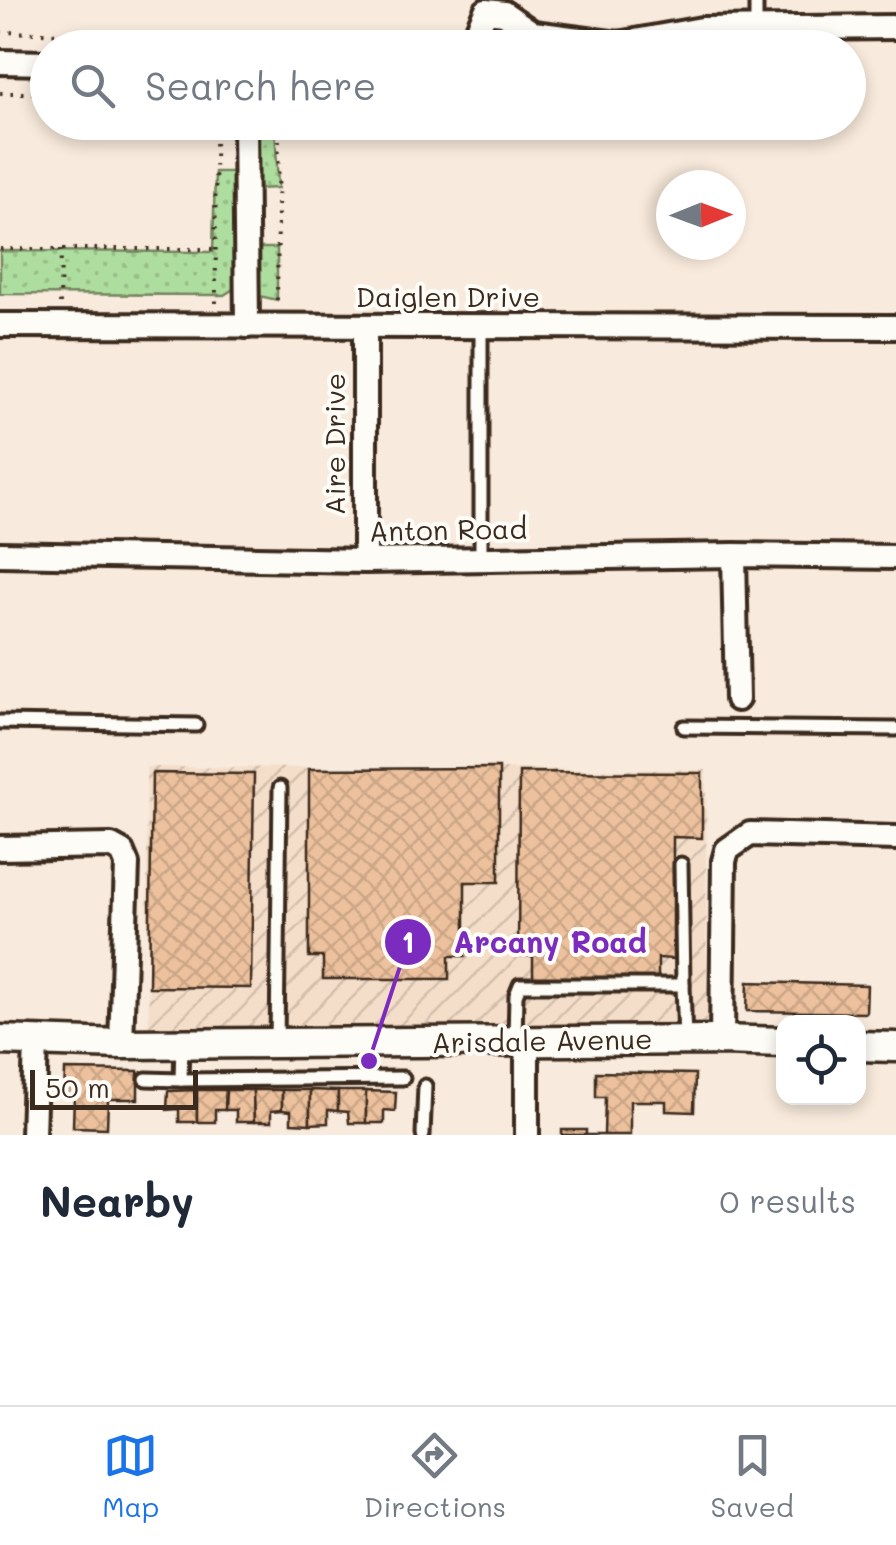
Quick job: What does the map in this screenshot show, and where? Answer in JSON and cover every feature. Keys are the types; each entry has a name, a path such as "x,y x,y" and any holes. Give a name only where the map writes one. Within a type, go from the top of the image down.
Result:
{"street":[{"path":"477,30 486,11 504,13 529,30"},
{"path":"696,30 896,27"},
{"path":"0,62 30,63"},
{"path":"245,140 247,326"},
{"name":"Daiglen Drive","path":"0,326 896,327"},
{"name":"Aire Drive","path":"365,326 365,561"},
{"name":"Anton Road","path":"0,554 365,561 734,555 896,557"},
{"path":"734,555 737,699"},
{"path":"722,1040 727,850 750,834 896,838"},
{"path":"0,848 112,846 122,852 127,864 121,1044"},
{"name":"Arisdale Avenue","path":"0,1040 121,1044 776,1042"},
{"path":"32,1135 36,1042"},
{"path":"521,1042 528,1135"},
{"path":"866,1046 896,1048"}],"lane":[{"path":"756,0 756,29"},
{"path":"481,327 481,559"},
{"path":"737,699 738,727"},
{"path":"0,722 196,726"},
{"path":"684,727 896,729"},
{"path":"277,1044 280,788"},
{"path":"681,864 686,1040"},
{"path":"521,1042 516,994 520,985 684,985"},
{"path":"181,1080 182,1044"},
{"path":"146,1079 403,1078"},
{"path":"424,1135 425,1086"}],"path":[{"path":"0,32 30,33"},
{"path":"0,93 30,93"},
{"path":"215,140 216,305"},
{"path":"276,300 279,140"},
{"path":"0,249 216,249"},
{"path":"60,304 61,249"}],"shaded area":[{"path":"146,767 706,770 707,1028 149,1034"}],"green space":[{"path":"255,140 276,140 278,188 256,189"},
{"path":"215,172 239,172 238,286 224,295 0,294 0,251 213,252"},
{"path":"257,248 277,248 277,300 255,295"}],"building":[{"path":"499,768 499,882 465,882 465,956 449,956 449,979 323,979 323,957 309,957 309,769"},
{"path":"519,772 702,773 702,838 673,837 673,959 658,958 658,980 533,979 533,956 518,956"},
{"path":"152,773 254,774 251,988 149,987"},
{"path":"748,982 867,985 866,1013 747,1011"},
{"path":"65,1070 138,1071 138,1099 108,1099 107,1128 73,1127 74,1095 64,1095"},
{"path":"596,1072 695,1074 694,1112 666,1111 666,1101 630,1101 630,1135 604,1135 605,1097 596,1097"},
{"path":"197,1090 197,1122 179,1122 179,1109 167,1110 168,1091"},
{"path":"197,1090 226,1090 225,1110 215,1110 215,1122 197,1122"},
{"path":"226,1090 253,1090 254,1122 236,1122 236,1110 225,1110"},
{"path":"253,1090 282,1090 282,1110 271,1111 271,1122 254,1122"},
{"path":"282,1090 310,1090 310,1124 291,1123 291,1111 282,1110"},
{"path":"310,1090 338,1091 338,1111 328,1110 328,1123 310,1124"},
{"path":"338,1091 366,1091 366,1123 349,1123 348,1112 338,1111"},
{"path":"366,1091 396,1092 395,1111 384,1110 384,1123 366,1123"},
{"path":"562,1130 586,1130 586,1135 562,1135"}],"place":[{"name":"Arcany Road","path":"369,1061"}]}
